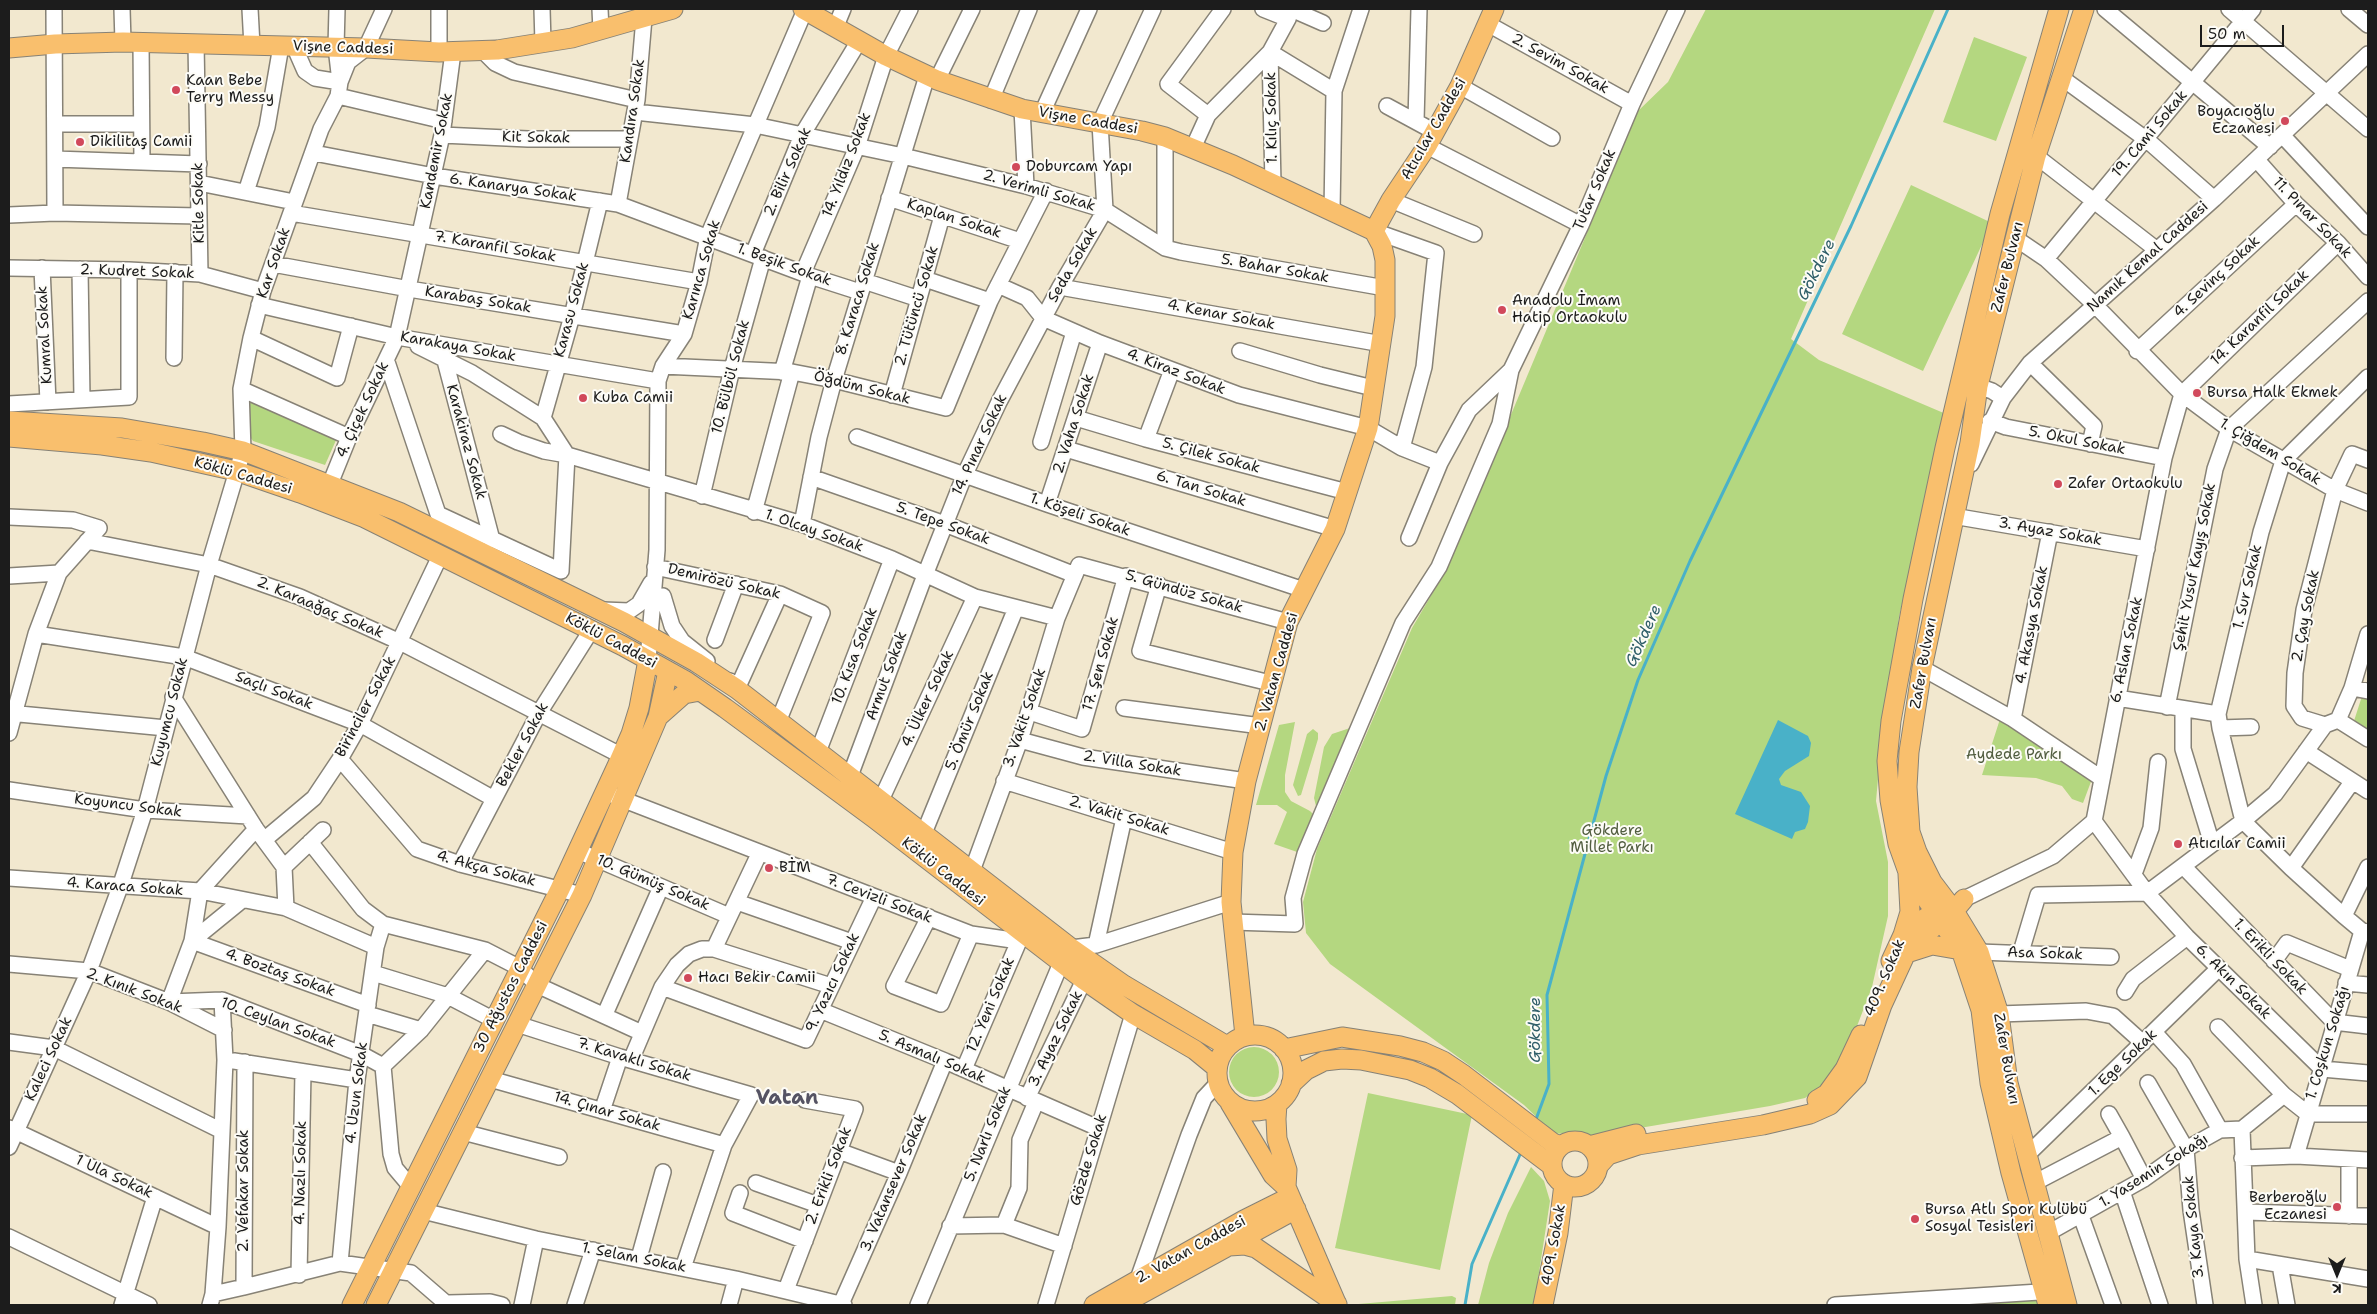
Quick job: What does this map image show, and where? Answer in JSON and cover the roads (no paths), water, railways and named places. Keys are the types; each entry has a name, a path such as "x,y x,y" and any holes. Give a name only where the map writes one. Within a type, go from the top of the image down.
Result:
{"main road":[{"name":"Vişne Caddesi","path":"804,9 839,17 859,41 932,78 991,100 1022,109 1100,123 1165,138 1193,148 1374,231"},
{"name":"Zafer Bulvarı","path":"1948,909 1908,872 1898,844 1890,800 1887,761 1891,721 1912,599 1958,393 2000,214 2058,9"},
{"name":"Zafer Bulvarı","path":"2055,1299 2048,1233 2008,1083 1999,1014 1970,951 1916,852 1910,832 1907,787 1908,752 1922,668 1970,443 1978,386 2036,156 2084,9"},
{"name":"Vişne Caddesi","path":"9,48 55,44 132,42 446,52 483,51 544,43 601,30 667,10"},
{"name":"Atıcılar Caddesi","path":"1374,231 1391,200 1431,139 1460,86 1489,14"},
{"name":"2. Vatan Caddesi","path":"1245,1036 1232,922 1231,902 1234,852 1246,781 1270,683 1288,622 1335,529 1368,428 1382,344 1385,288 1385,260 1382,246 1374,231"},
{"name":"Köklü Caddesi","path":"9,422 122,428 242,451 399,512 597,609 669,647 737,689 882,800 972,871 1066,955 1084,980 1134,1014 1194,1050 1217,1076"},
{"name":"Köklü Caddesi","path":"9,437 102,444 160,454 236,471 365,518 440,554 592,630 668,671 700,691 874,818 1020,937 1066,955 1124,984 1228,1046"},
{"path":"623,646 636,666 639,708"},
{"name":"30 Ağustos Caddesi","path":"376,1305 402,1271 423,1211 582,895 623,800 648,660"},
{"name":"30 Ağustos Caddesi","path":"352,1305 560,888 604,792 630,760 658,717 668,671"},
{"path":"658,717 684,694 700,691"},
{"path":"1903,935 1910,912 1908,872"},
{"name":"409. Sokak","path":"1589,1146 1634,1134 1764,1118 1804,1108 1827,1094 1845,1069 1853,1053 1903,935 1948,909"},
{"name":"409. Sokak","path":"1598,1166 1608,1155 1638,1146 1763,1125 1810,1114 1830,1104 1857,1077 1882,1005 1906,954 1916,941 1948,909"},
{"path":"1906,954 1918,948 1932,945 1970,951"},
{"name":"Zafer Bulvarı","path":"1970,951 1981,1010 1990,1083 2011,1173 2055,1299"},
{"path":"1230,1102 1242,1109 1254,1111 1266,1109 1277,1104 1286,1095 1291,1084 1293,1071 1291,1059 1284,1048 1275,1040 1263,1036 1245,1036 1228,1046 1220,1056 1217,1076 1222,1093 1230,1102 1290,1198 1337,1304"},
{"path":"1284,1048 1342,1037 1407,1048 1442,1061 1507,1120 1549,1164 1558,1180 1571,1186 1592,1180 1598,1166 1594,1152 1589,1146 1575,1141 1557,1144 1507,1120 1430,1078 1410,1070 1342,1059 1324,1061 1306,1070 1291,1084"},
{"path":"1277,1104 1278,1139 1287,1170 1290,1198"},
{"path":"1549,1164 1557,1144"},
{"name":"409. Sokak","path":"1543,1305 1558,1233 1571,1186"},
{"name":"409. Sokak","path":"1556,1305 1571,1186"},
{"name":"2. Vatan Caddesi","path":"1094,1305 1244,1220 1290,1198"},
{"name":"2. Vatan Caddesi","path":"1121,1305 1228,1246 1290,1198"},
{"path":"1228,1246 1245,1245 1256,1248 1337,1304"}],"street":[{"path":"54,9 55,213"},
{"path":"122,9 132,42 142,124 142,162"},
{"path":"250,9 252,46"},
{"path":"337,9 336,47 339,89"},
{"path":"366,48 384,9"},
{"name":"Kandemir Sokak","path":"398,337 443,128 446,52 439,9"},
{"path":"542,9 544,43"},
{"path":"600,9 601,30"},
{"name":"Karınca Sokak","path":"657,567 658,381 663,366 684,334 708,236 804,9"},
{"name":"14. Yıldız Sokak","path":"754,512 787,372 806,274 857,147 886,56 910,9"},
{"name":"8. Karaca Sokak","path":"802,524 834,380 889,198 932,78 972,9"},
{"path":"991,100 1029,9"},
{"path":"1042,114 1089,9"},
{"path":"1100,123 1153,9"},
{"path":"1208,115 1168,84 1223,9"},
{"path":"1263,9 1290,12 1323,23"},
{"path":"1332,211 1334,91 1361,9"},
{"path":"1416,121 1418,9"},
{"name":"Tutar Sokak","path":"1511,370 1581,225 1632,104 1677,9"},
{"path":"2105,9 2195,82 2270,147"},
{"path":"2229,9 2249,15 2326,93 2368,129"},
{"path":"2349,9 2368,25"},
{"path":"1193,148 1208,115 1270,52 1290,12"},
{"name":"2. Sevim Sokak","path":"1489,14 1632,104"},
{"name":"19. Cami Sokak","path":"2046,259 2094,200 2147,140 2249,15"},
{"name":"Kandıra Sokak","path":"618,204 636,106 644,18"},
{"name":"2. Bilir Sokak","path":"758,256 802,135 859,41"},
{"name":"Kitle Sokak","path":"196,43 200,274"},
{"path":"246,192 267,126 288,46"},
{"name":"Kit Sokak","path":"288,46 305,71 315,78 339,89 443,128 528,139 630,139"},
{"name":"Kar Sokak","path":"242,451 241,390 261,298 321,129 339,89 348,62 366,48"},
{"path":"483,51 495,63 514,72 636,106 671,114 755,125 903,156"},
{"path":"1270,52 1334,91"},
{"name":"1. Kılıç Sokak","path":"1270,52 1273,184"},
{"name":"Namık Kemal Caddesi","path":"1961,485 1990,421 2003,398 2030,363 2257,160 2368,54"},
{"path":"2062,78 2147,140 2214,199"},
{"path":"1460,86 1552,138"},
{"path":"1388,106 1416,121 1431,139 1581,225"},
{"path":"1022,109 1026,186"},
{"name":"Seda Sokak","path":"1043,318 1105,210 1100,123"},
{"path":"55,124 142,124"},
{"path":"2283,136 2368,228"},
{"path":"1165,138 1165,248"},
{"name":"6. Kanarya Sokak","path":"314,153 434,176 618,204 708,236"},
{"name":"2. Verimli Sokak","path":"903,156 1026,186 1105,210 1165,248"},
{"path":"2036,156 2156,250"},
{"path":"55,160 199,164"},
{"name":"11. Pınar Sokak","path":"2257,160 2296,204 2338,243 2368,277"},
{"name":"7. Karanfil Sokak","path":"199,182 246,192 293,208 420,234 698,282"},
{"name":"Öğdüm Sokak","path":"663,366 787,372 834,380 946,408 990,301 1046,192"},
{"name":"Kaplan Sokak","path":"889,198 1020,241"},
{"path":"1391,200 1474,234"},
{"name":"Karasu Sokak","path":"543,418 572,316 600,201"},
{"name":"4. Sevinç Sokak","path":"2137,350 2296,204"},
{"path":"9,216 55,213 198,216"},
{"name":"2. Tütüncü Sokak","path":"892,395 942,216"},
{"path":"1374,231 1436,253 1424,368 1402,448"},
{"name":"1. Beşik Sokak","path":"708,236 806,274 919,299"},
{"path":"2015,238 2046,259 2095,305"},
{"name":"14. Karanfil Sokak","path":"2182,394 2338,243"},
{"name":"5. Bahar Sokak","path":"1165,248 1385,288"},
{"name":"10. Bülbül Sokak","path":"702,496 758,256"},
{"name":"Karabaş Sokak","path":"273,264 409,289 684,334"},
{"name":"2. Kudret Sokak","path":"9,268 129,270 200,274 261,298"},
{"name":"Kumral Sokak","path":"42,268 48,402"},
{"path":"80,269 82,400"},
{"path":"9,404 129,398 129,270"},
{"path":"174,358 175,272"},
{"path":"925,278 990,301"},
{"name":"4. Kiraz Sokak","path":"998,285 1027,298 1043,318 1100,343 1239,395 1368,428 1402,448 1440,463"},
{"name":"4. Kenar Sokak","path":"1060,287 1382,344"},
{"name":"Karakaya Sokak","path":"261,298 351,326 398,337 442,351 557,364 658,381"},
{"path":"2229,430 2368,301"},
{"name":"1. Çiğdem Sokak","path":"2095,305 2182,394 2229,430 2335,490 2368,503"},
{"name":"14. Pınar Sokak","path":"925,575 965,474 999,402 1043,318"},
{"path":"251,338 336,378 351,326"},
{"path":"1041,442 1074,332"},
{"name":"4. Çiçek Sokak","path":"330,484 349,437 398,337"},
{"name":"2. Vaha Sokak","path":"1047,504 1100,343"},
{"path":"387,362 438,514 561,571 567,455 543,418 442,351"},
{"name":"Karakiraz Sokak","path":"442,351 492,540"},
{"path":"1240,351 1320,376 1374,388"},
{"path":"2030,363 2094,426 2090,444"},
{"path":"1146,439 1172,370"},
{"path":"1409,538 1440,463 1469,410 1511,370"},
{"path":"1232,922 1295,924 1293,898 1305,854 1403,623 1438,567 1500,424 1511,370"},
{"path":"2282,460 2361,394 2368,377"},
{"path":"1958,393 1978,386 1992,391 2003,398"},
{"path":"241,390 349,437"},
{"name":"6. Aslan Sokak","path":"2094,821 2164,458 2182,394"},
{"name":"5. Çilek Sokak","path":"1049,418 1075,422 1146,439 1347,492"},
{"name":"5. Okul Sokak","path":"1990,421 2006,427 2164,458"},
{"name":"Şehit Yusuf Kayış Sokak","path":"2167,707 2215,468 2229,430"},
{"name":"1. Olcay Sokak","path":"501,434 526,445 567,455 754,512 802,524 892,559 975,597 1057,618"},
{"name":"1. Köşeli Sokak","path":"857,436 1047,504 1304,590"},
{"name":"6. Tan Sokak","path":"1066,449 1335,529"},
{"name":"Kuyumcu Sokak","path":"89,971 120,887 145,810 208,564 242,451"},
{"name":"2. Çay Sokak","path":"2368,460 2352,454 2335,490 2304,610 2295,673 2294,706 2302,718 2332,723 2368,739"},
{"name":"1. Sur Sokak","path":"2219,721 2261,532 2282,460"},
{"name":"5. Tepe Sokak","path":"811,477 1077,570"},
{"name":"3. Ayaz Sokak","path":"1953,516 2147,549"},
{"path":"9,517 73,520 98,528 59,573 36,634 12,713 9,733"},
{"name":"4. Akasya Sokak","path":"2013,719 2050,532"},
{"name":"2. Karaağaç Sokak","path":"87,542 208,564 300,596 400,642 630,760"},
{"name":"Birinciler Sokak","path":"200,892 256,828 314,798 360,724 440,554"},
{"name":"10. Kısa Sokak","path":"818,752 892,559"},
{"path":"597,609 629,611 639,604 649,589 657,567"},
{"path":"657,567 663,596 669,647 668,671"},
{"path":"648,660 657,567"},
{"name":"Demirözü Sokak","path":"657,567 780,594 822,613 778,722"},
{"name":"5. Gündüz Sokak","path":"1077,570 1126,576 1288,622"},
{"name":"3. Vakit Sokak","path":"972,871 1030,712 1057,618 1077,570"},
{"path":"9,576 59,573"},
{"name":"Armut Sokak","path":"850,776 925,575"},
{"name":"17. Şen Sokak","path":"1030,712 1082,729 1126,576"},
{"path":"715,640 736,584"},
{"path":"1159,585 1140,650 1270,683"},
{"path":"663,596 672,626 682,641 723,672 737,689 780,594"},
{"name":"4. Ülker Sokak","path":"882,800 975,597"},
{"name":"5. Ömür Sokak","path":"924,833 1016,608"},
{"name":"Bekler Sokak","path":"460,864 539,713 592,630"},
{"name":"Saçlı Sokak","path":"36,634 184,657 360,724 494,799"},
{"path":"2021,952 2038,895 2147,893 2243,821 2275,794 2306,751 2332,723 2352,688 2368,634"},
{"path":"1922,668 2013,719 2101,778"},
{"path":"2352,688 2368,691"},
{"path":"173,697 256,828 284,868 286,908"},
{"path":"2117,698 2183,710 2219,721 2252,727"},
{"path":"1124,708 1261,726"},
{"path":"2183,710 2183,749 2212,844"},
{"path":"12,713 166,728"},
{"path":"2219,721 2243,821 2290,868 2344,916 2365,931"},
{"name":"2. Villa Sokak","path":"1020,740 1083,757 1246,781"},
{"path":"2306,751 2368,791"},
{"name":"4. Akça Sokak","path":"340,759 417,848 460,864 582,895"},
{"path":"2134,874 2151,828 2158,762"},
{"name":"2. Vakit Sokak","path":"1004,781 1234,852"},
{"path":"2290,868 2352,782"},
{"name":"Koyuncu Sokak","path":"9,790 256,828"},
{"name":"7. Cevizli Sokak","path":"604,792 759,854 971,934 1020,937"},
{"path":"1096,945 1124,818"},
{"path":"1948,909 2053,856 2094,821 2147,893"},
{"path":"284,868 323,830"},
{"path":"310,842 363,909 383,924 485,950 520,968 537,985 642,1033"},
{"name":"10. Gümüş Sokak","path":"578,851 729,916"},
{"path":"714,949 759,854"},
{"name":"1. Erikli Sokak","path":"2182,866 2334,1022"},
{"path":"2344,916 2367,872"},
{"name":"4. Karaca Sokak","path":"9,878 200,892 286,908 376,947"},
{"path":"604,1014 662,887"},
{"path":"169,1002 192,941 200,892"},
{"name":"6. Akın Sokak","path":"2147,893 2218,969 2322,1069"},
{"name":"9. Yazıcı Sokak","path":"662,987 806,1040 874,897"},
{"path":"192,941 241,901"},
{"path":"737,902 852,942"},
{"path":"1066,955 1231,902"},
{"path":"928,917 894,986 941,1004 971,934"},
{"name":"4. Uzun Sokak","path":"340,1263 357,1080 376,947 383,924"},
{"name":"1. Coşkun Sokağı","path":"2296,1156 2348,976 2365,931"},
{"name":"12. Yeni Sokak","path":"964,1069 1020,937"},
{"path":"2125,992 2133,979 2187,937"},
{"name":"4. Boztaş Sokak","path":"192,941 421,1030"},
{"path":"2274,961 2287,943 2368,985"},
{"path":"602,1111 626,1059 642,1033 662,987 677,965 689,954 702,949 714,949 831,986"},
{"path":"411,1187 395,1168 391,1154 383,1066 421,1030 485,950"},
{"name":"Asa Sokak","path":"1970,951 2111,957"},
{"name":"5. Narlı Sokak","path":"918,1305 1007,1089 1066,955"},
{"name":"2. Kınık Sokak","path":"9,964 89,971 169,1002 224,1030"},
{"name":"1. Ege Sokak","path":"2026,1156 2218,969"},
{"name":"Kaleci Sokak","path":"9,1147 12,1130 54,1048 89,971"},
{"path":"373,973 448,996 494,1020"},
{"name":"3. Ayaz Sokak","path":"1004,1225 1019,1188 1020,1140 1032,1100 1084,980"},
{"path":"222,1000 225,1060 218,1227 211,1299 244,1287 299,1275 340,1263 402,1271 448,1304 490,1302 502,1305"},
{"name":"10. Ceylan Sokak","path":"169,1002 222,1000 361,1054 383,1066"},
{"name":"5. Asmalı Sokak","path":"820,1010 964,1069 1098,1128"},
{"path":"1999,1014 2086,1011 2113,1016 2143,1043"},
{"name":"Gözde Sokak","path":"1046,1305 1134,1014"},
{"path":"2334,1022 2368,1026"},
{"name":"7. Kavaklı Sokak","path":"517,1024 626,1059 751,1095 724,1145"},
{"path":"2218,1027 2284,1094 2308,1114 2368,1114"},
{"path":"2154,1032 2183,1064 2220,1130"},
{"path":"9,1042 54,1048 222,1131"},
{"path":"225,1060 357,1080"},
{"name":"3. Vatansever Sokak","path":"843,1305 945,1061"},
{"name":"2. Vefakar Sokak","path":"244,1062 244,1287"},
{"path":"2322,1069 2368,1073"},
{"name":"4. Nazlı Sokak","path":"299,1275 303,1072"},
{"path":"1138,1279 1193,1126 1204,1098 1217,1076"},
{"name":"14. Çınar Sokak","path":"490,1078 724,1145"},
{"path":"2148,1083 2186,1149"},
{"path":"2254,1305 2248,1259 2242,1128 2284,1094"},
{"name":"2. Erikli Sokak","path":"786,1290 855,1109 805,1100"},
{"path":"2109,1114 2144,1179"},
{"name":"1. Yasemin Sokağı","path":"2048,1233 2144,1179 2186,1149 2220,1130 2242,1128"},
{"name":"1 Ula Sokak","path":"12,1130 218,1227"},
{"path":"463,1132 559,1157"},
{"path":"2034,1183 2122,1138"},
{"path":"683,1268 724,1145"},
{"name":"3. Kaya Sokak","path":"2186,1149 2192,1220 2205,1305"},
{"path":"839,1151 899,1173"},
{"path":"2242,1158 2296,1156 2368,1160"},
{"path":"2349,1159 2349,1216"},
{"path":"639,1258 663,1172"},
{"path":"756,1183 818,1205"},
{"path":"2122,1192 2160,1305"},
{"path":"740,1193 733,1213 805,1241"},
{"path":"124,1299 155,1197"},
{"name":"1. Selam Sokak","path":"423,1211 536,1240 639,1258 786,1290 843,1305"},
{"path":"2246,1212 2368,1216"},
{"path":"2081,1216 2113,1305"},
{"path":"950,1226 1004,1225 1064,1246"},
{"path":"9,1237 124,1299 149,1305"},
{"path":"522,1305 536,1240"},
{"path":"575,1305 593,1250"},
{"path":"2248,1259 2368,1280"},
{"path":"2280,1265 2287,1305"},
{"path":"729,1305 736,1279"},
{"path":"1835,1305 2055,1299"}],"water":[{"path":"1778,720 1808,736 1811,743 1809,756 1785,771 1779,779 1781,785 1801,792 1810,806 1805,829 1795,832 1792,839 1735,814"}],"waterway":[{"name":"Gökdere","path":"1535,1122 1549,1084 1547,995 1606,776 1638,680 1690,561 1851,226 1948,9"},
{"name":"Gökdere","path":"1465,1305 1472,1264 1522,1150"}],"place":[{"name":"Kaan Bebe Terry Messy","path":"176,90"},
{"name":"Boyacıoğlu Eczanesi","path":"2285,121"},
{"name":"Dikilitaş Camii","path":"80,142"},
{"name":"Doburcam Yapı","path":"1016,167"},
{"name":"Anadolu İmam Hatip Ortaokulu","path":"1502,310"},
{"name":"Bursa Halk Ekmek","path":"2197,393"},
{"name":"Kuba Camii","path":"583,398"},
{"name":"Zafer Ortaokulu","path":"2058,484"},
{"name":"Atıcılar Camii","path":"2178,844"},
{"name":"BİM","path":"769,868"},
{"name":"Hacı Bekir Camii","path":"688,978"},
{"name":"Berberoğlu Eczanesi","path":"2337,1207"},
{"name":"Bursa Atlı Spor Kulübü Sosyal Tesisleri","path":"1915,1219"}],"district":[{"name":"Vatan","path":"787,1099"}],"park label":[{"name":"Aydede Parkı","path":"2014,755"},
{"name":"Gökdere Millet Parkı","path":"1612,840"}]}
